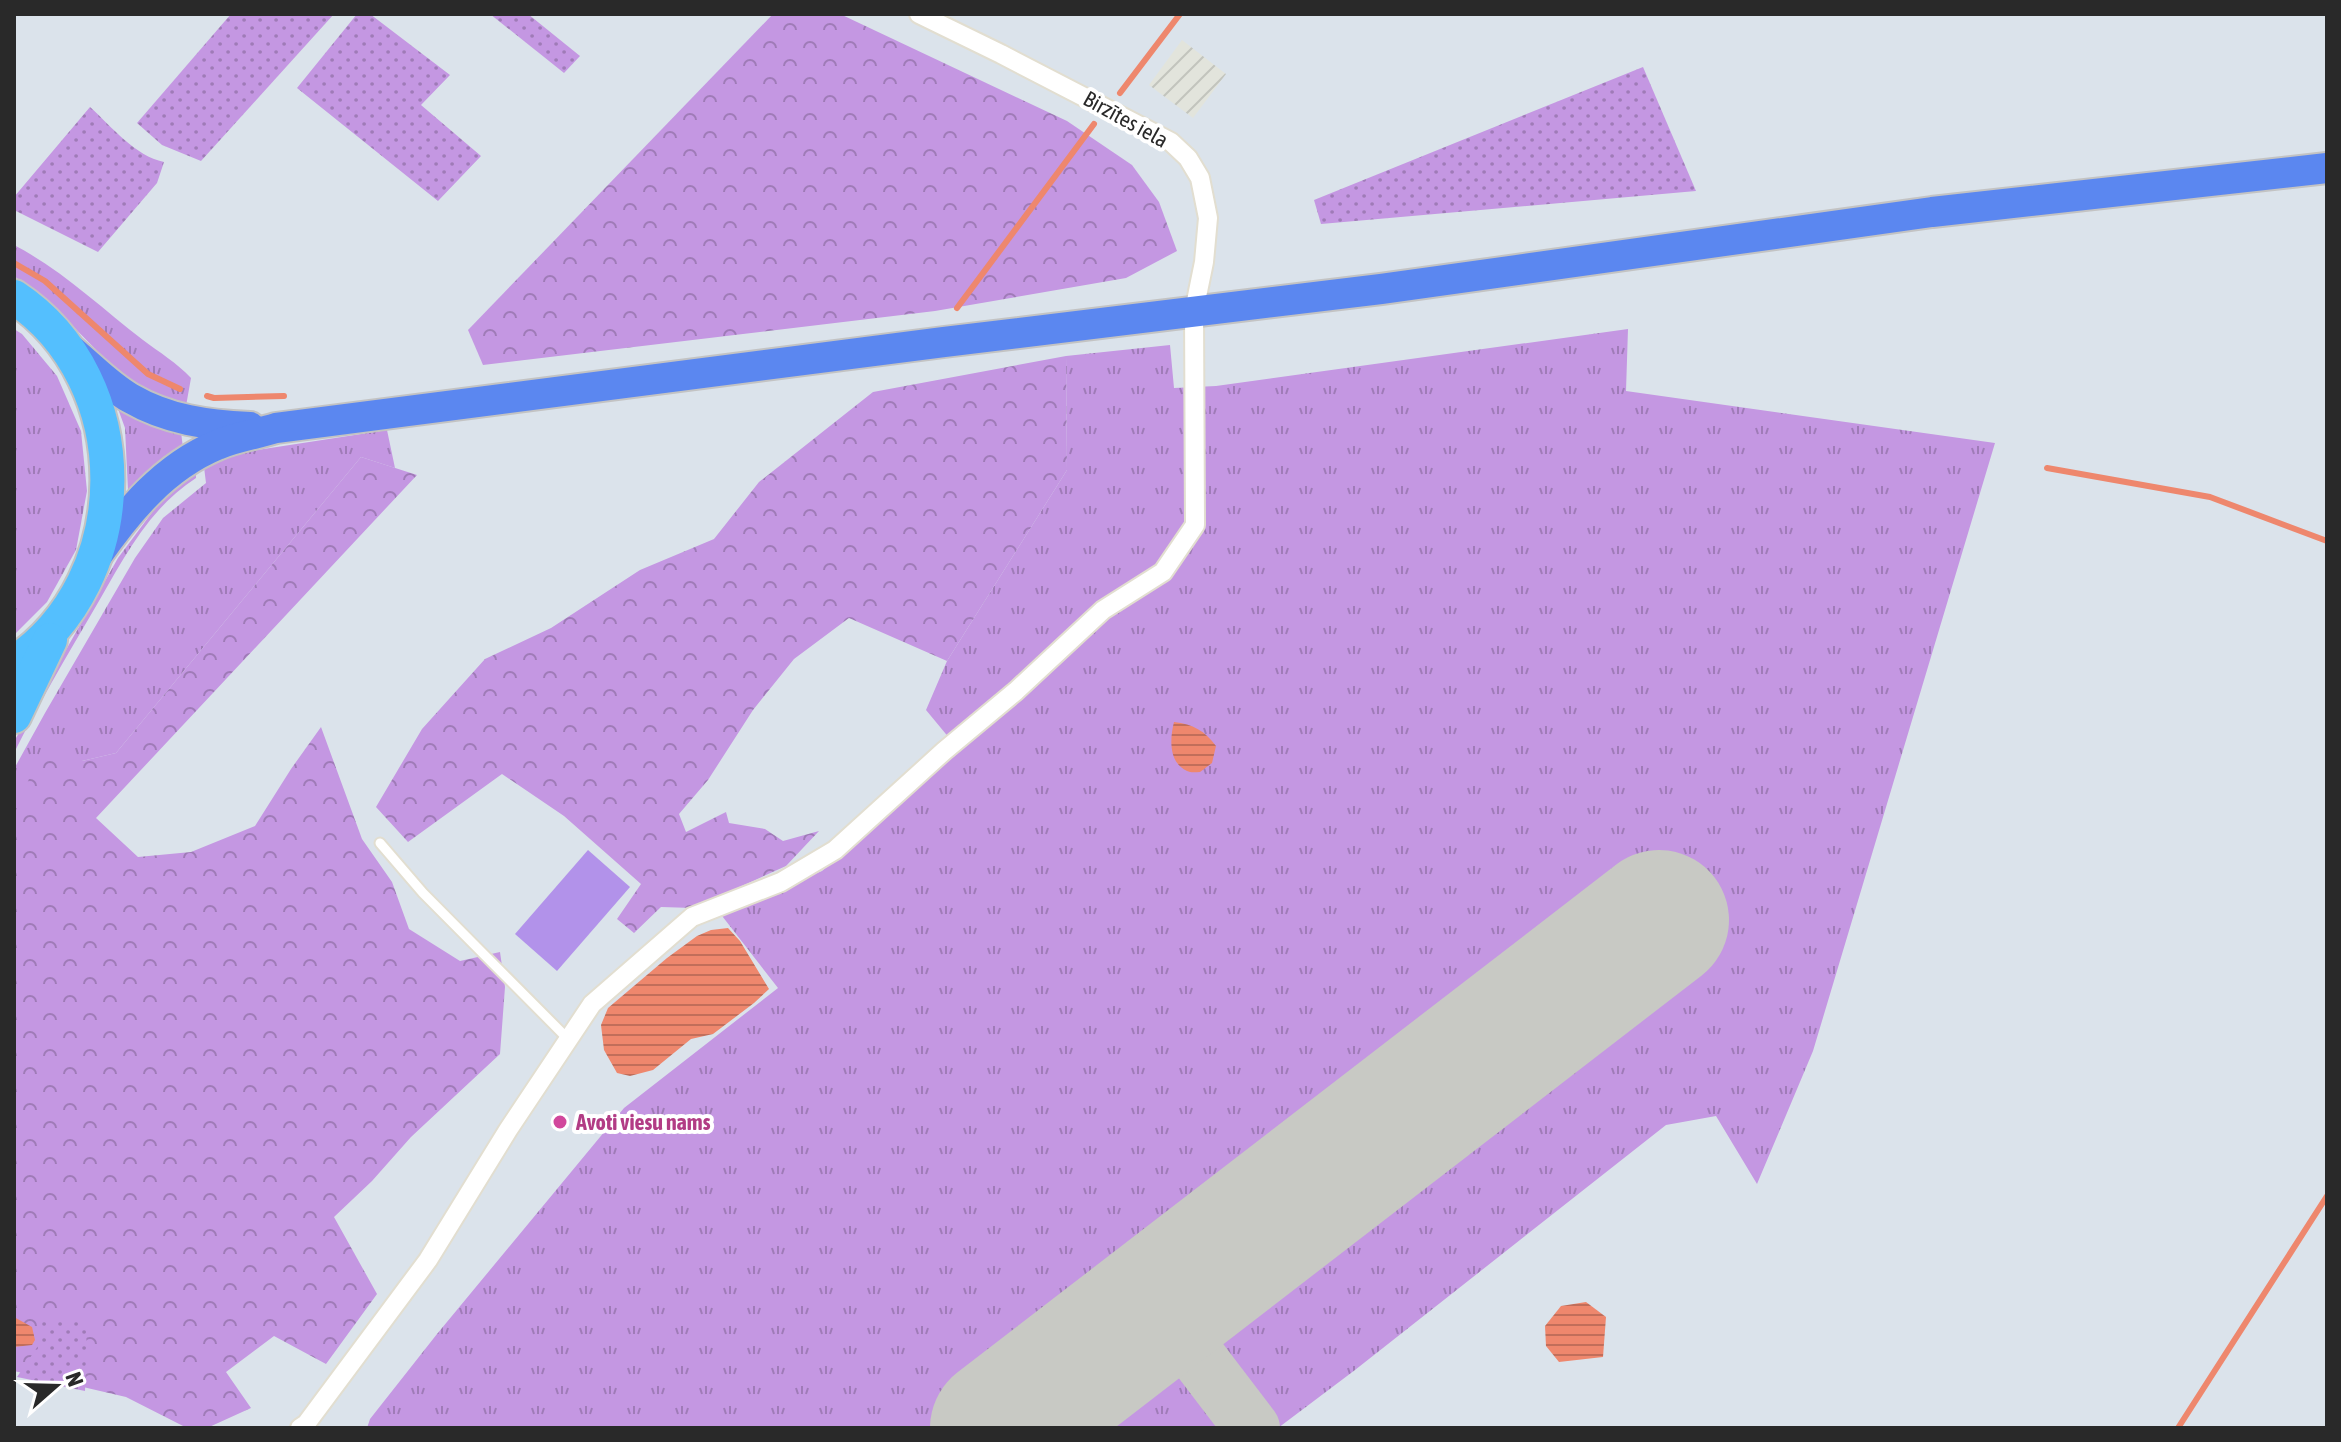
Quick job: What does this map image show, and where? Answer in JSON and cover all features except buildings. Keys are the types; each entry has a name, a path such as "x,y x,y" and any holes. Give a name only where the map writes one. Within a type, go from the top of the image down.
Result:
{"highway":[{"path":"14,297 43,321 80,370 94,400 108,463 104,528 95,559 60,620 14,716"},
{"path":"14,663 60,620"}],"main road":[{"path":"95,559 118,525 174,469 219,443 276,428 1586,262 1932,212 2327,168"},
{"path":"62,343 129,397 159,412 190,422 276,428"}],"street":[{"name":"Birzītes iela","path":"300,1428 428,1260 508,1130 592,1004 692,917 781,882 835,850 1103,610 1163,572 1195,525 1194,311 1204,262 1208,218 1200,178 1188,158 1171,142 919,14"}],"lane":[{"path":"380,843 423,893 568,1039"}],"shaded area":[{"path":"1182,40 1226,74 1193,118 1149,85"},
{"path":"1174,722 1198,729 1216,746 1212,763 1200,772 1187,771 1176,762 1171,742"},
{"path":"588,850 630,887 557,971 515,934"},
{"path":"728,928 740,941 769,989 713,1034 691,1039 653,1070 630,1076 617,1073 604,1050 601,1025 608,1008 697,936"},
{"path":"1586,1302 1606,1317 1603,1357 1559,1362 1546,1346 1545,1326 1561,1306"},
{"path":"14,1317 32,1327 35,1340 32,1345 14,1347"}],"green space":[{"path":"231,14 334,14 201,161 162,145 137,123"},
{"path":"357,14 370,14 450,75 421,105 481,156 438,201 297,88"},
{"path":"490,14 528,14 580,56 564,73"},
{"path":"773,14 840,14 1067,121 1132,165 1159,202 1177,251 1126,278 935,311 483,365 468,330"},
{"path":"1643,67 1696,191 1321,224 1314,200"},
{"path":"90,107 143,154 164,162 157,183 98,252 14,210 14,197"},
{"path":"14,245 65,277 186,373 191,378 186,406 143,389 111,365 49,302 14,276"},
{"path":"14,329 22,334 57,376 81,431 87,491 76,550 47,602 14,635"},
{"path":"1628,329 1626,391 1995,443 1813,1051 1757,1184 1716,1116 1666,1125 1278,1428 367,1428 370,1419 437,1334 624,1108 778,988 719,912 822,871 949,755 950,739 926,710 947,661 1067,470 1066,356 1170,345 1174,388 1216,386"},
{"path":"1066,356 1067,470 947,661 849,618 794,659 753,710 708,780 679,814 686,832 726,812 729,823 765,829 783,841 819,831 786,866 693,908 661,907 634,933 617,919 641,884 564,816 502,774 408,842 376,807 422,729 485,659 551,628 640,570 714,539 759,482 873,392"},
{"path":"117,406 181,432 183,448 131,491 128,491 125,428"},
{"path":"387,430 395,468 361,457 116,753 82,761 14,816 14,769 135,558 163,518 206,483 204,467 232,454"},
{"path":"361,457 417,475 96,818 138,857 191,852 255,826 321,727 362,839 392,882 409,929 460,961 500,952 505,987 500,1054 411,1137 372,1181 334,1217 377,1294 326,1364 274,1336 226,1372 251,1408 207,1428 187,1428 126,1397 14,1371 14,816 41,749 82,761 116,753"},
{"path":"196,473 196,478 163,506 136,539 14,753 16,738 118,558 162,499"},
{"path":"87,1318 85,1391 17,1377 40,1343 42,1320"}],"waterway":[{"path":"1120,93 1180,14"},
{"path":"957,308 1094,124"},
{"path":"14,263 45,281 148,374 180,389"},
{"path":"207,396 284,396"},
{"path":"2047,468 2210,497 2327,541"},
{"path":"2178,1428 2327,1196"}],"taxiway":[{"path":"1159,1306 1252,1428"}],"runway":[{"path":"1000,1428 1659,920"}],"place":[{"name":"Avoti viesu nams","path":"560,1122"}]}
